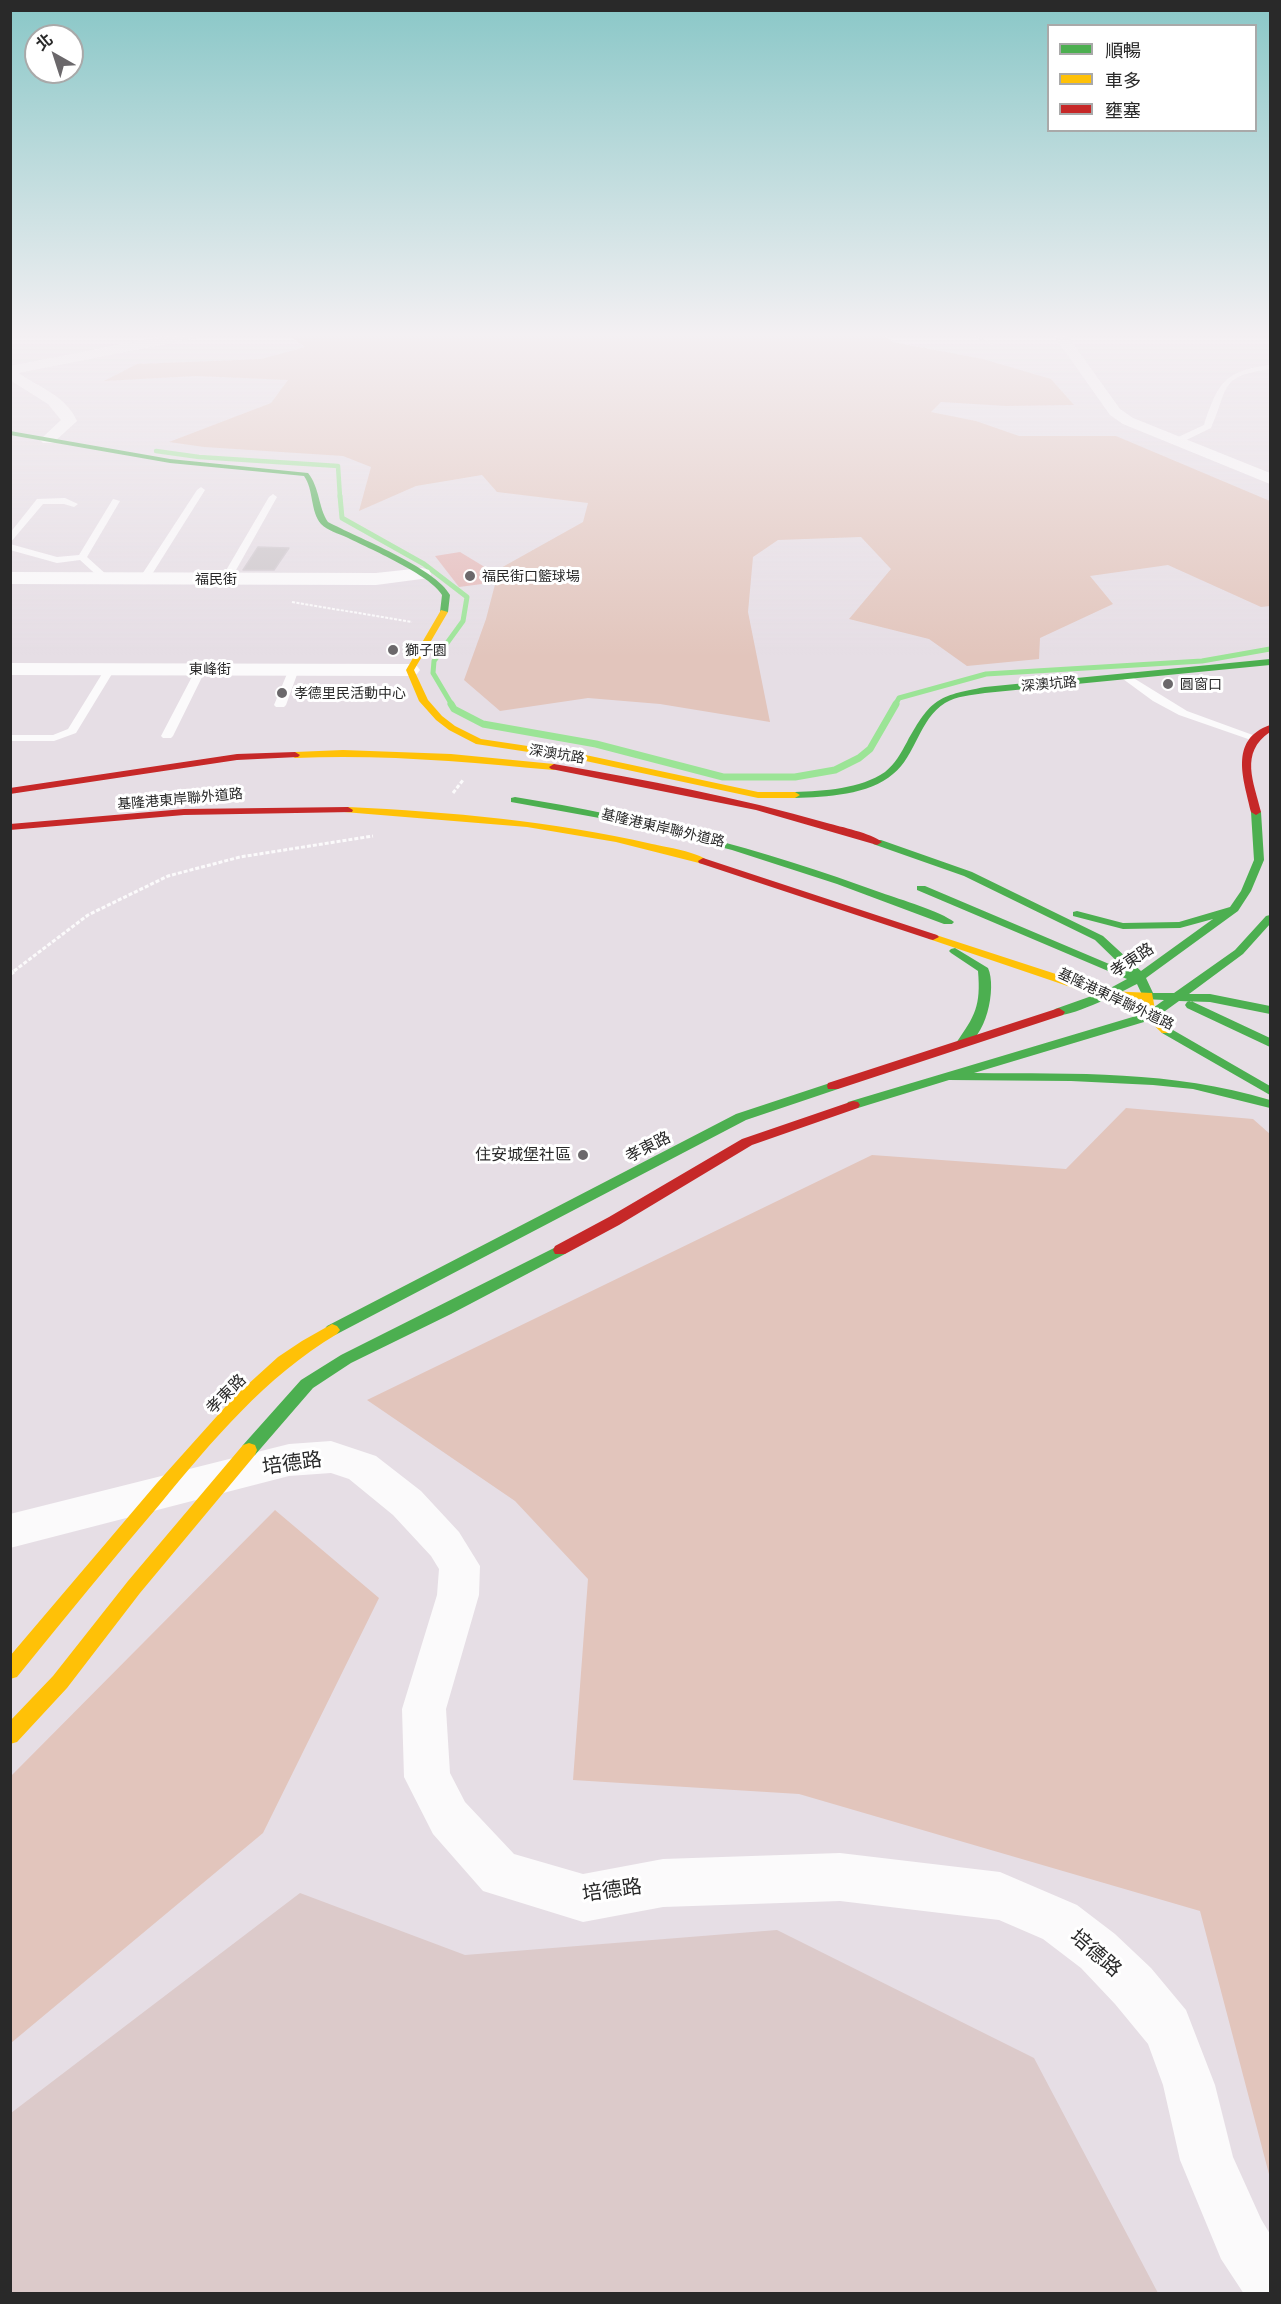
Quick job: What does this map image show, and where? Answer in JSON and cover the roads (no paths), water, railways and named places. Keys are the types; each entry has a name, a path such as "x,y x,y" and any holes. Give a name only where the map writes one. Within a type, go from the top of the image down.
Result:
{"main road":[{"path":"57,442 170,461 306,474 317,488 320,515 325,524 422,574 442,588 447,599 445,610 410,670"},
{"name":"深澳坑路","path":"410,670 424,701 440,718 452,728 479,742 581,757 758,795 815,795 873,782 896,769 936,705 946,699 985,690 1270,662"},
{"path":"1255,738 1270,728"},
{"name":"孝東路","path":"10,1671 92,1571 237,1402 311,1341 741,1117 962,1043 1024,1025 1107,995 1140,977 1234,909 1246,891 1259,860 1258,821 1246,762 1247,749 1255,738"},
{"path":"10,791 237,757 343,753 451,757 545,765 743,802 833,827 968,874 1055,909 1123,926 1180,925 1234,909"},
{"name":"基隆港東岸聯外道路","path":"10,801 126,788"},
{"name":"基隆港東岸聯外道路","path":"497,798 568,806 646,822 736,845 848,882 958,926"},
{"name":"基隆港東岸聯外道路","path":"10,818 145,801"},
{"path":"10,827 184,812 349,810 462,817 573,830 665,849 1107,995 1182,995 1228,999 1270,1010"},
{"path":"968,874 1099,938 1140,977 1148,996 1150,1016 1173,1036 1270,1091"},
{"name":"基隆港東岸聯外道路","path":"907,882 1160,990 1270,1043"},
{"path":"10,1735 60,1682 134,1587 307,1384 346,1359 446,1310 614,1221 747,1142 838,1109 952,1077 1150,1016 1239,952 1270,918"},
{"path":"887,923 940,943 984,970 988,1000 981,1021 962,1043"},
{"name":"基隆港東岸聯外道路","path":"1001,945 1250,1063"},
{"path":"952,1077 1132,1080 1202,1085 1270,1105"}],"street":[{"path":"1178,442 1270,478"},
{"name":"福民街","path":"10,578 376,579 422,574"},
{"name":"東峰街","path":"10,669 410,670"},
{"name":"培德路","path":"10,1531 289,1460 331,1457 362,1467 407,1503 445,1544 460,1566 458,1595 424,1708 427,1777 449,1818 500,1874 583,1898 663,1883 840,1877 1000,1896 1060,1922 1098,1951 1133,1986 1168,2028 1189,2085 1207,2160 1241,2240 1270,2283"}],"lane":[{"path":"144,579 201,490"},
{"path":"226,579 273,497"},
{"path":"10,540 40,501 64,501 74,504"},
{"path":"82,557 116,501"},
{"path":"10,547 57,560 82,557 105,578"},
{"path":"10,738 54,738 72,731 110,669"},
{"path":"167,736 201,669"},
{"path":"280,705 294,669"},
{"path":"1127,677 1157,699 1183,714 1255,738"}],"waterway":[{"path":"156,451 199,457 338,466 340,497"},
{"path":"340,496 342,518 424,564 467,597 463,621 434,661 433,673 452,705"},
{"path":"895,705 899,698 986,674 1202,661 1270,649"},
{"path":"451,704 454,709 483,724 596,744 723,777 795,777 835,770 859,758 870,749 896,704"}],"place":[{"name":"福民街口籃球場","path":"470,576"},
{"name":"獅子園","path":"393,650"},
{"name":"圓窗口","path":"1168,684"},
{"name":"孝德里民活動中心","path":"282,693"},
{"name":"住安城堡社區","path":"583,1155"}]}
